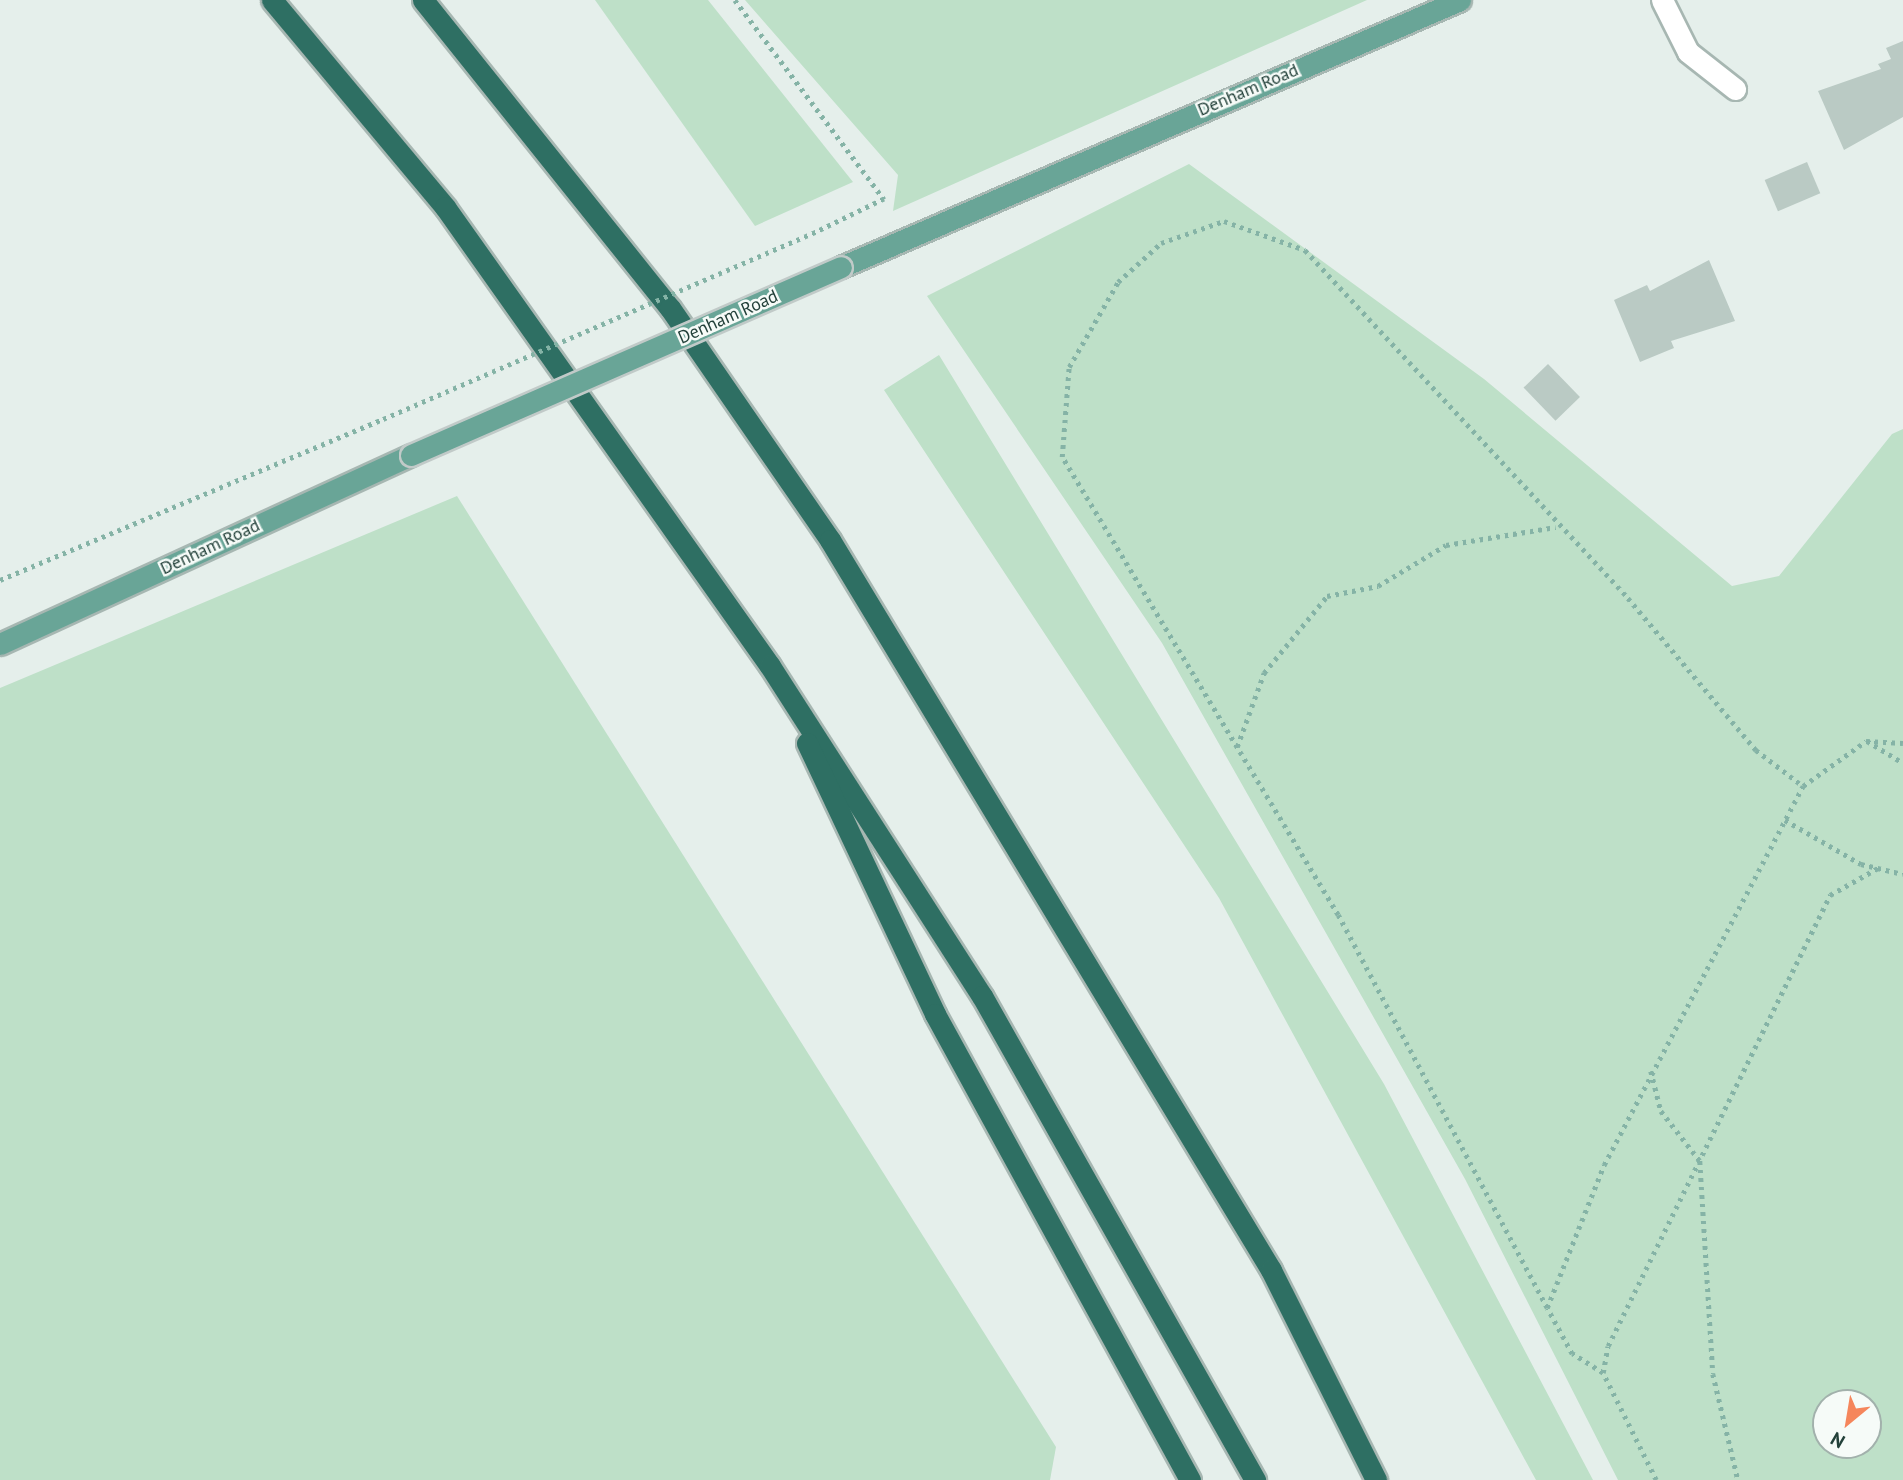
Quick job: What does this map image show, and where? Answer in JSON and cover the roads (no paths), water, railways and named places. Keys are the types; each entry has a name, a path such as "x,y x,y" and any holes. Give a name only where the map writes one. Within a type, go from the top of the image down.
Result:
{"highway":[{"path":"272,0 444,206 770,666 982,996 1219,1409 1255,1480"},
{"path":"423,0 670,308 830,540 1271,1270 1376,1480"},
{"path":"770,666 935,1014 1191,1480"},
{"path":"1219,1409 1248,1480"}],"main road":[{"name":"Denham Road","path":"0,643 411,455 1460,0"}],"lane":[{"path":"1662,0 1688,52 1735,89"}]}
